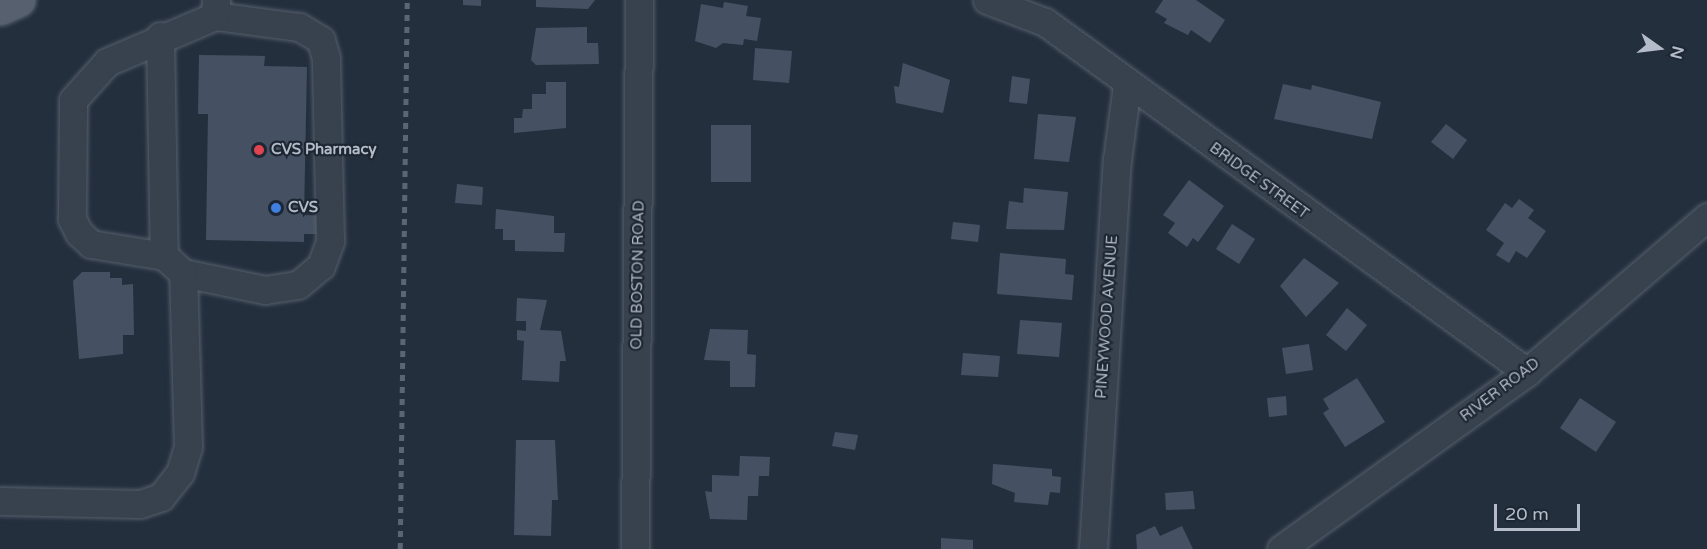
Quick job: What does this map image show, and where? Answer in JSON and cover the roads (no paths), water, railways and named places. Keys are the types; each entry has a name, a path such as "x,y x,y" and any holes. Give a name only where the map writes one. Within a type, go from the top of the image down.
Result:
{"main road":[{"path":"0,8 18,0"}],"street":[{"name":"OLD BOSTON ROAD","path":"635,549 639,0"},
{"name":"BRIDGE STREET","path":"987,0 1045,22 1127,85 1527,372"},
{"path":"215,8 299,27 321,40 326,58 330,241 321,266 298,285 265,290 91,244 72,219 73,100 107,62 215,8"},
{"path":"0,501 140,504 161,497 180,474 188,447 173,264 160,36"},
{"name":"PINEYWOOD AVENUE","path":"1093,549 1117,160 1127,85"},
{"name":"RIVER ROAD","path":"1281,549 1527,372 1707,218"}],"railway":[{"path":"400,549 407,0"}],"place":[{"name":"CVS Pharmacy","path":"259,150"},
{"name":"CVS","path":"276,208"}]}
